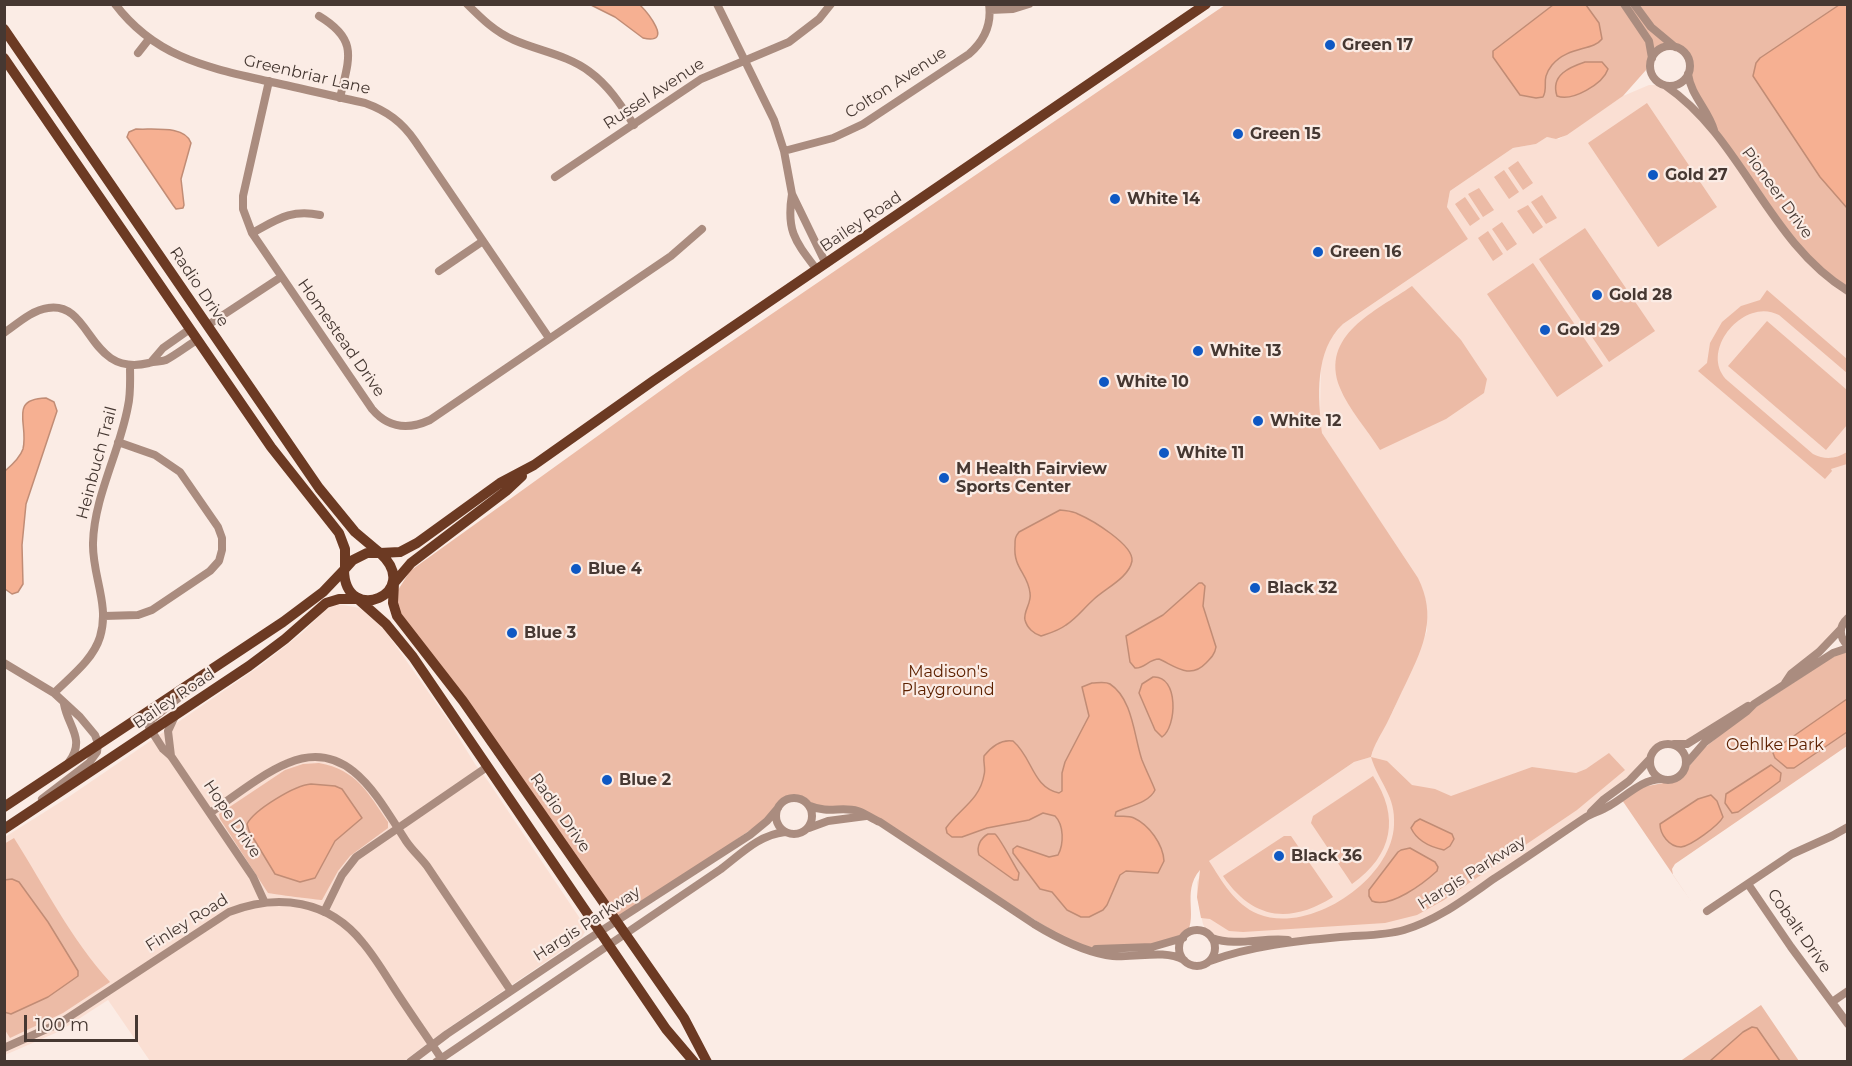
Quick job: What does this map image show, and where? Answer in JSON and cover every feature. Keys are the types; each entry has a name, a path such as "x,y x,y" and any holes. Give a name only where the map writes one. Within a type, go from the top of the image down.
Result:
{"main road":[{"name":"Bailey Road","path":"380,553 397,553 409,549 500,483 534,465 1206,4"},
{"name":"Radio Drive","path":"4,29 319,488 355,532 380,553"},
{"name":"Radio Drive","path":"4,58 271,447 339,533 345,549 344,569"},
{"name":"Bailey Road","path":"394,583 411,563 506,491 534,465"},
{"path":"380,553 392,568 394,583 387,592 376,599 358,599 346,585 344,569 360,556 380,553"},
{"name":"Bailey Road","path":"4,807 315,599 344,569"},
{"name":"Radio Drive","path":"394,583 394,607 400,621 457,693 684,1018 707,1062"},
{"name":"Bailey Road","path":"4,829 277,646 326,603 339,599 358,599"},
{"name":"Radio Drive","path":"358,599 386,624 404,646 666,1029 694,1062"}],"street":[{"name":"Greenbriar Lane","path":"115,4 149,39 192,62 377,108 400,122 549,338"},
{"path":"466,4 503,35 565,58 589,70 611,91 634,124"},
{"path":"717,4 774,120 784,151 792,194 822,267"},
{"name":"Russel Avenue","path":"555,177 702,79 800,36 819,20 831,4"},
{"path":"990,7 1013,9 1029,4"},
{"path":"1624,4 1649,41 1652,58 1650,67 1653,76 1666,86 1679,84 1688,74 1690,65 1688,58 1682,50 1651,27 1634,4"},
{"name":"Colton Avenue","path":"784,151 833,138 863,124 969,54 987,31 990,7"},
{"path":"319,16 335,26 346,42 347,64 340,98"},
{"path":"138,52 149,39"},
{"path":"1652,58 1664,48 1675,47"},
{"name":"Pioneer Drive","path":"1688,74 1691,90 1710,117 1715,131"},
{"name":"Homestead Drive","path":"269,81 243,196 243,209 252,233 372,409 377,415 394,425 414,426 430,420 671,256 702,229"},
{"name":"Pioneer Drive","path":"1666,86 1688,102 1715,131 1794,244 1835,283 1848,291"},
{"path":"792,194 789,213 793,235 822,267"},
{"path":"252,233 290,214 304,212 320,215"},
{"path":"439,271 483,241"},
{"path":"208,325 281,277"},
{"path":"4,333 41,309 50,307 70,312 104,353 130,365 163,361 197,340"},
{"path":"151,362 163,348 190,329"},
{"name":"Heinbuch Trail","path":"54,693 93,652 100,637 104,616 94,557 93,533 128,405 130,365"},
{"path":"104,616 138,615 152,610 210,572 219,561 223,547 218,527 180,472 155,454 118,442"},
{"path":"1784,683 1791,674 1819,652 1848,618"},
{"path":"1754,704 1744,707 1687,744 1668,743 1658,746 1649,760 1652,771 1661,779 1672,780 1677,777 1705,742 1754,704 1833,653 1848,647 1842,640 1840,630"},
{"path":"5,664 54,693 80,717 95,735 98,743 97,752 89,763 46,795 29,813"},
{"path":"151,732 149,724 152,719 189,691 212,669"},
{"path":"64,704 77,742 75,753 67,764"},
{"path":"171,756 168,730 177,715"},
{"name":"Hope Drive","path":"151,732 171,756 255,879 264,901"},
{"path":"1674,744 1683,752 1686,764"},
{"path":"210,813 286,764 303,758 322,758 342,763 360,775 368,784 512,991"},
{"name":"Hargis Parkway","path":"1210,962 1232,953 1295,941 1402,931 1428,921 1454,907 1586,816 1602,800 1629,781 1649,760"},
{"path":"324,912 338,881 351,862 487,768"},
{"name":"Hargis Parkway","path":"1586,816 1608,807 1639,785 1650,780 1661,779"},
{"path":"866,816 828,821 796,834 785,832 776,818 778,808 784,801 792,798 828,811 860,812 888,826 1055,937 1079,947 1106,955 1166,954 1194,966 1200,966 1210,962 1216,948 1212,938 1197,930 1191,931 1183,938 1152,947 1090,950"},
{"path":"807,829 812,821 810,806"},
{"name":"Hargis Parkway","path":"410,1062 600,932 750,835 778,808"},
{"path":"1707,911 1792,854 1848,827"},
{"name":"Hargis Parkway","path":"439,1060 722,869 760,839 785,832"},
{"name":"Cobalt Drive","path":"1748,884 1795,954 1848,1024"},
{"name":"Finley Road","path":"4,1048 60,1023 214,920 244,906 264,901 293,902 324,912 341,922 362,942 439,1060"},
{"path":"1183,938 1179,949 1184,960"},
{"name":"Hargis Parkway","path":"1212,938 1229,943 1277,939 1295,941"},
{"path":"1832,1002 1848,991"}],"shaded area":[{"path":"591,5 640,5 656,26 657,37 643,38 615,17"},
{"path":"1553,5 1586,5 1599,23 1602,39 1598,43 1558,59 1546,75 1543,97 1520,95 1493,57 1493,51"},
{"path":"1839,5 1848,5 1847,208 1820,177 1753,76 1756,63 1760,58"},
{"path":"1585,62 1602,62 1608,69 1594,86 1571,96 1557,96 1556,83 1559,77 1573,66"},
{"path":"1649,85 1663,85 1682,97 1847,291 1848,618 1784,683 1699,736 1674,744 1658,746 1649,760 1586,817 1454,907 1402,931 1295,941 1212,938 1203,924 1197,897 1197,882 1207,862 1354,762 1371,757 1375,743 1393,711 1427,631 1426,602 1421,585 1322,433 1321,360 1329,340 1343,324 1468,239 1447,207 1450,191 1513,148 1536,144 1547,137 1559,139 1623,96"},
{"path":"136,129 175,131 188,137 191,143 181,179 183,208 176,209 127,137 129,132"},
{"path":"46,398 54,402 57,411 26,504 22,545 23,584 18,592 12,594 5,589 5,471 18,458 23,449 22,414 24,408 34,399"},
{"path":"1060,510 1076,513 1111,534 1126,548 1132,561 1121,578 1074,619 1060,629 1041,636 1027,626 1025,620 1030,593 1027,580 1016,560 1015,540 1019,532"},
{"path":"1199,583 1205,586 1203,606 1216,647 1212,656 1194,671 1182,670 1159,659 1135,668 1130,662 1126,636 1163,615"},
{"path":"337,604 360,608 384,629 448,720 475,764 583,923 585,932 582,937 404,1061 150,1061 108,1000 60,1031 5,1055 5,837 70,796 260,666 302,633 325,610"},
{"path":"1153,677 1167,684 1173,702 1171,723 1162,737 1155,730 1139,693 1142,684"},
{"path":"1092,683 1110,684 1124,699 1132,719 1142,760 1155,790 1148,798 1116,812 1115,816 1132,817 1145,825 1158,842 1164,861 1158,873 1126,871 1120,875 1103,910 1089,917 1081,917 1067,910 1052,892 1040,889 1013,853 1013,849 1017,846 1049,857 1058,855 1062,835 1060,824 1055,816 1043,813 1029,820 987,828 962,837 952,837 947,833 946,828 978,791 985,773 984,756 1000,742 1013,741 1025,755 1043,785 1059,793 1062,791 1062,773 1065,762 1089,716 1082,687"},
{"path":"1847,699 1847,732 1794,768 1787,768 1775,758 1773,753 1775,749"},
{"path":"1771,765 1781,773 1780,781 1738,812 1732,813 1725,803 1726,794"},
{"path":"304,785 335,786 342,789 362,818 335,841 315,878 300,882 275,874 247,824 251,818 276,799"},
{"path":"1711,795 1717,801 1723,817 1716,825 1686,846 1673,845 1663,836 1660,824 1698,799"},
{"path":"1420,819 1452,834 1454,839 1450,846 1444,850 1420,840 1411,828"},
{"path":"988,834 995,834 1000,841 1019,873 1018,880 1014,880 979,855 980,843"},
{"path":"1410,848 1435,862 1438,867 1437,871 1406,894 1388,901 1372,901 1369,890 1398,852"},
{"path":"12,879 19,882 48,922 78,971 78,976 48,997 11,1014 4,1012 4,880"},
{"path":"1752,1027 1757,1028 1780,1061 1710,1061 1743,1032"}],"green space":[{"name":"M Health Fairview Sports Center","path":"1225,5 1847,5 1847,291 1794,244 1692,92 1687,55 1677,48 1663,48 1654,55 1646,70 1623,96 1567,135 1556,139 1547,137 1536,144 1513,148 1450,191 1447,207 1468,239 1343,324 1327,347 1319,390 1322,433 1418,578 1427,605 1426,631 1419,655 1371,757 1387,761 1412,785 1435,789 1451,796 1532,767 1576,773 1609,753 1625,770 1577,810 1444,900 1417,915 1385,923 1229,931 1210,919 1201,918 1197,897 1200,870 1191,888 1190,923 1183,938 1152,947 1079,947 866,816 810,806 794,798 784,802 772,815 617,922 401,621 393,598 410,571 688,371","holes":["1371,757 1390,798 1394,825 1390,845 1379,865 1364,883 1323,910 1300,917 1278,918 1258,914 1235,898 1209,861 1354,762"]},
{"name":"Gold 27","path":"1647,103 1717,207 1658,247 1588,143"},
{"path":"1518,161 1533,183 1523,190 1508,168"},
{"path":"1504,170 1519,192 1509,199 1494,177"},
{"path":"1479,188 1494,210 1483,217 1468,194"},
{"path":"1542,195 1557,218 1546,224 1531,202"},
{"path":"1465,197 1480,219 1470,226 1455,204"},
{"path":"1528,205 1543,227 1533,234 1517,211"},
{"path":"1502,222 1517,244 1507,251 1492,229"},
{"name":"Gold 28","path":"1585,228 1655,331 1609,362 1539,259"},
{"path":"1488,231 1503,254 1493,261 1478,238"},
{"name":"Gold 29","path":"1533,263 1603,366 1557,397 1487,294"},
{"path":"1412,286 1461,340 1487,379 1484,393 1446,419 1380,450 1340,388 1336,369 1337,353 1344,339 1355,326"},
{"path":"1767,290 1847,359 1847,373 1779,315 1765,311 1752,313 1739,320 1729,330 1721,342 1718,356 1720,369 1728,381 1813,454 1830,458 1847,452 1847,464 1831,469 1832,471 1825,479 1698,371 1707,363 1710,343 1722,322 1741,306 1760,300"},
{"path":"1767,321 1847,390 1847,425 1826,450 1728,366"},
{"name":"Oehlke Park","path":"1847,653 1847,746 1675,864 1672,869 1673,875 1622,800 1638,788 1678,780 1703,749 1750,711 1831,658"},
{"path":"319,763 343,771 360,784 388,822 388,828 350,856 338,871 322,900 268,893 219,814 285,770 303,764"},
{"path":"1373,776 1382,791 1387,806 1388,834 1384,848 1376,861 1352,884 1311,823 1313,816"},
{"name":"Black 36","path":"1284,836 1291,836 1333,897 1302,911 1287,914 1273,913 1247,902 1223,876"},
{"path":"14,838 83,948 110,982 63,1013 10,1038 5,1030 4,844"},
{"path":"1761,1005 1799,1061 1679,1062"}],"place":[{"name":"Green 17","path":"1330,45"},
{"name":"Green 15","path":"1238,134"},
{"name":"Gold 27","path":"1653,175"},
{"name":"White 14","path":"1115,199"},
{"name":"Green 16","path":"1318,252"},
{"name":"Gold 28","path":"1597,295"},
{"name":"Gold 29","path":"1545,330"},
{"name":"White 13","path":"1198,351"},
{"name":"White 10","path":"1104,382"},
{"name":"White 12","path":"1258,421"},
{"name":"White 11","path":"1164,453"},
{"name":"M Health Fairview Sports Center","path":"944,478"},
{"name":"Blue 4","path":"576,569"},
{"name":"Black 32","path":"1255,588"},
{"name":"Blue 3","path":"512,633"},
{"name":"Blue 2","path":"607,780"},
{"name":"Black 36","path":"1279,856"}],"park label":[{"name":"Madison's Playground","path":"948,681"}]}
